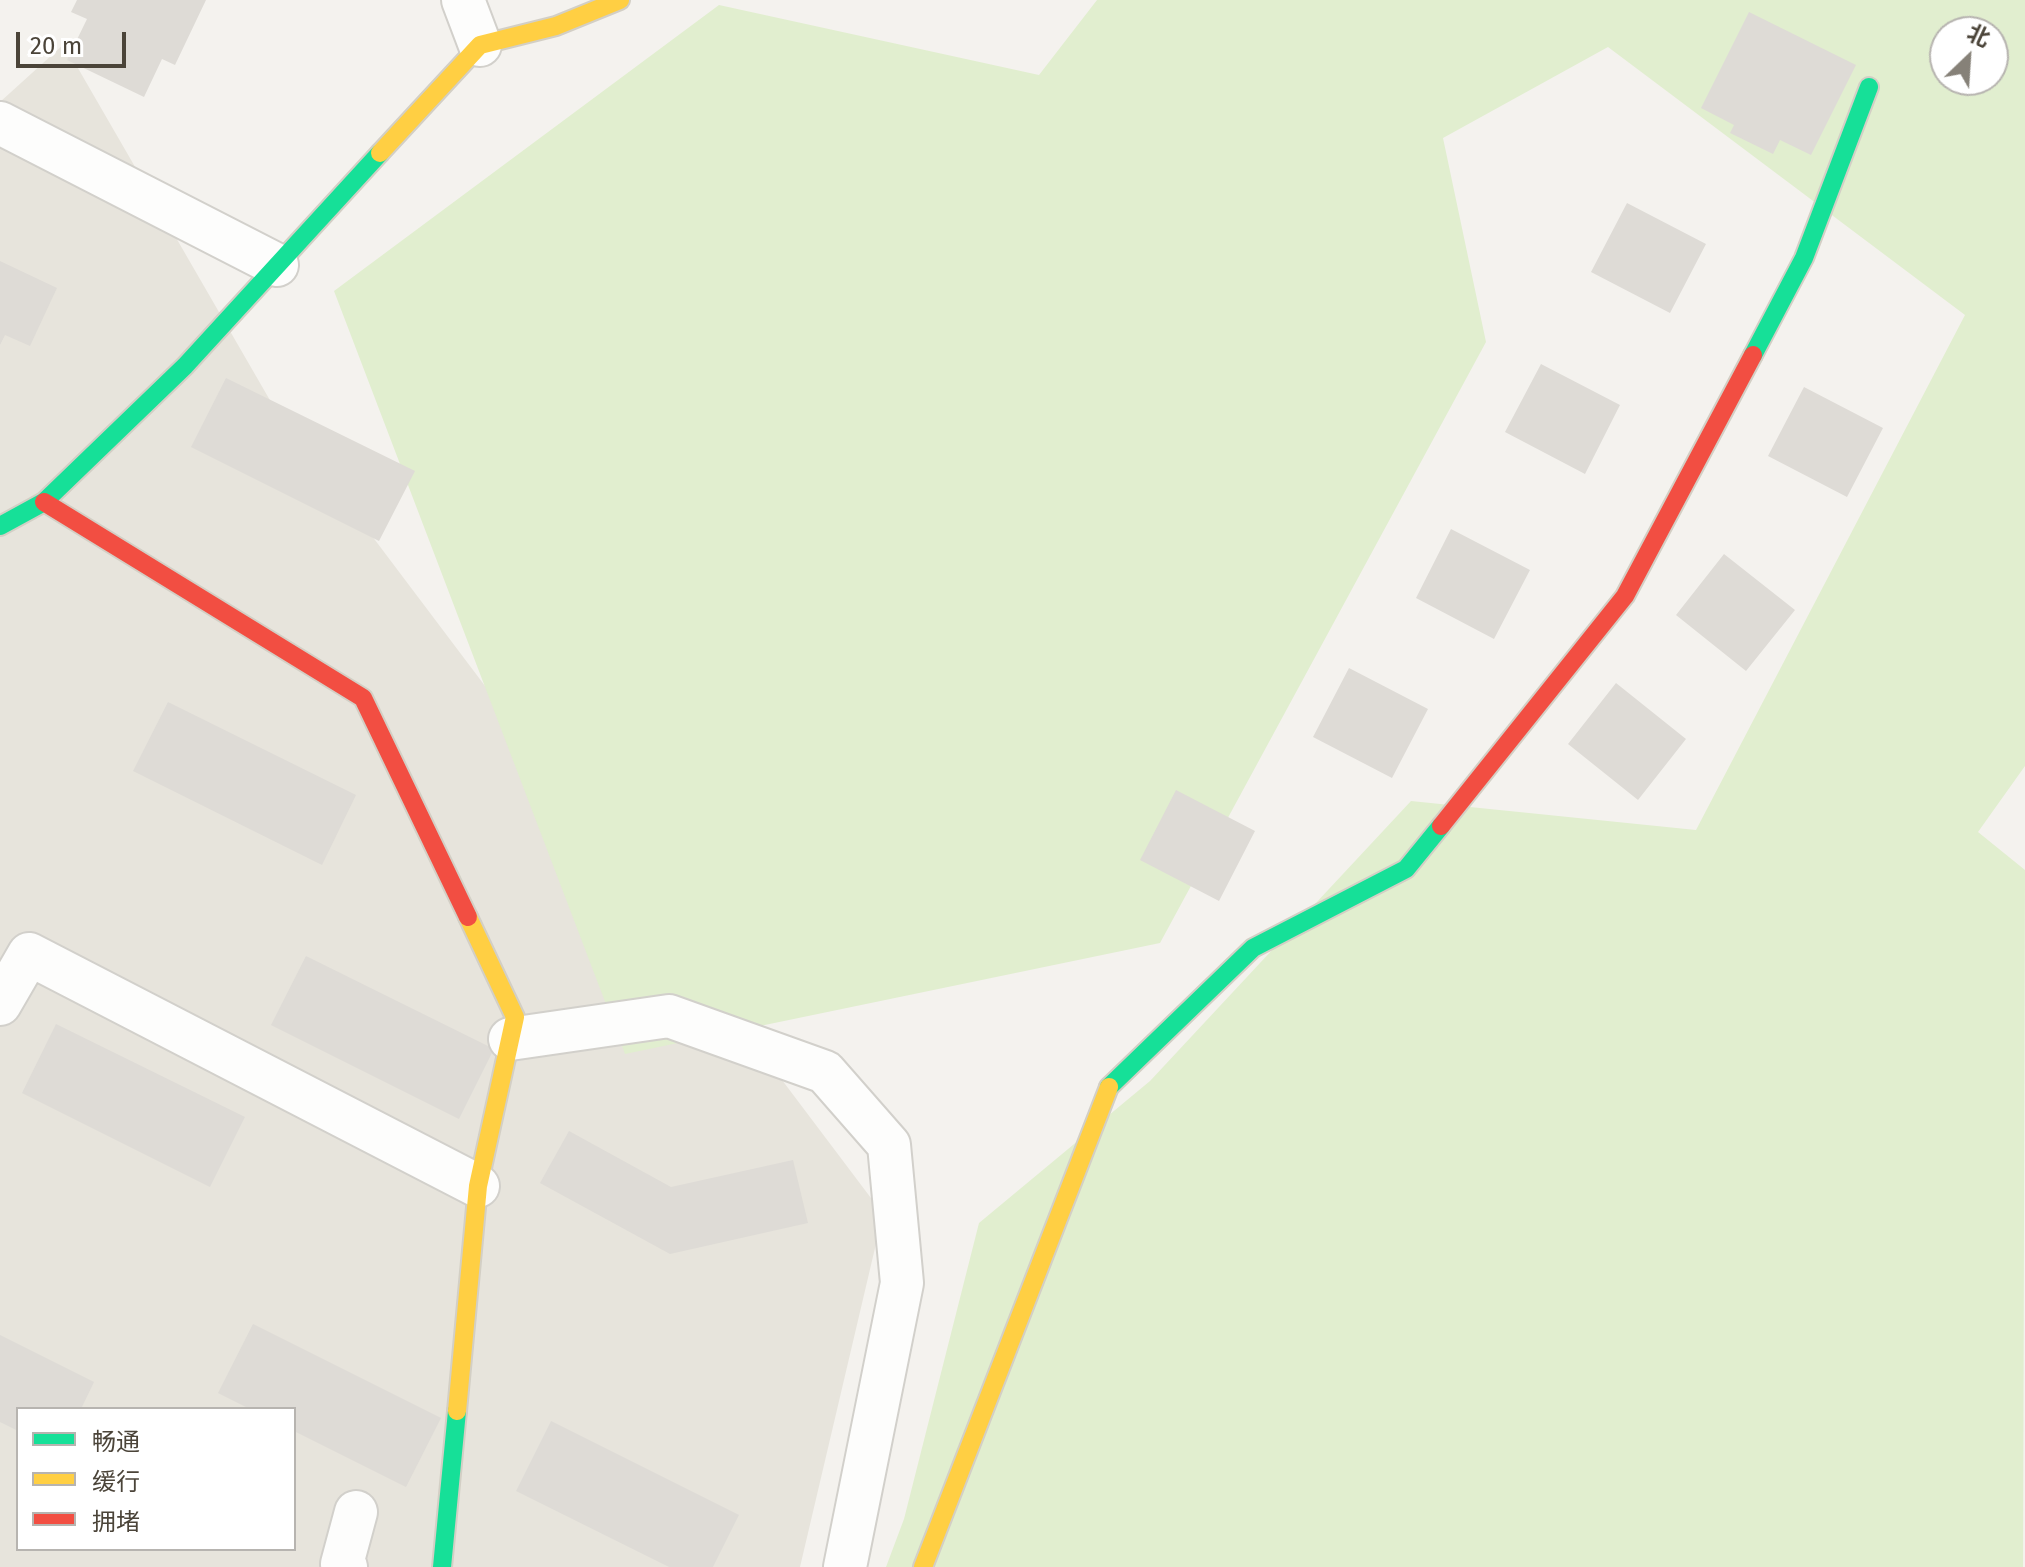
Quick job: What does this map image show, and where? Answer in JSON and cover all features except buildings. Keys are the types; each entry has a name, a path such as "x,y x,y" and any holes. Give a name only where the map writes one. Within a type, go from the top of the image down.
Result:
{"street":[{"path":"463,0 480,45"},
{"path":"0,526 44,502 185,366 480,45 556,26 620,0"},
{"path":"923,1567 1108,1088 1253,948 1406,869 1625,596 1804,258 1869,87"},
{"path":"0,123 277,265"},
{"path":"44,502 363,698 515,1017 478,1186 442,1567"},
{"path":"0,1004 29,954 478,1186"},
{"path":"510,1039 669,1016 825,1072 889,1145 902,1283 845,1567"},
{"path":"346,1567 342,1564 356,1512"}],"shaded area":[{"path":"64,44 271,402 883,1214 800,1567 0,1567 0,102"}],"green space":[{"path":"1097,0 2025,0 2025,766 1978,832 2025,870 2023,1567 886,1567 904,1519 979,1223 1150,1081 1411,801 1696,830 1965,315 1608,47 1443,138 1486,342 1160,943 625,1054 334,291 719,5 1039,75"}],"traffic: fast":[{"path":"1753,355 1804,258 1869,87"},
{"path":"0,526 44,502 185,366 380,153"},
{"path":"1109,1087 1253,948 1406,869 1441,826"},
{"path":"442,1567 457,1411"}],"traffic: slow":[{"path":"380,153 480,45 556,26 620,0"},
{"path":"457,1411 478,1186 515,1017 468,917"},
{"path":"923,1567 1109,1087"}],"traffic: jam":[{"path":"1441,826 1625,596 1753,355"},
{"path":"44,502 363,698 468,917"}]}
